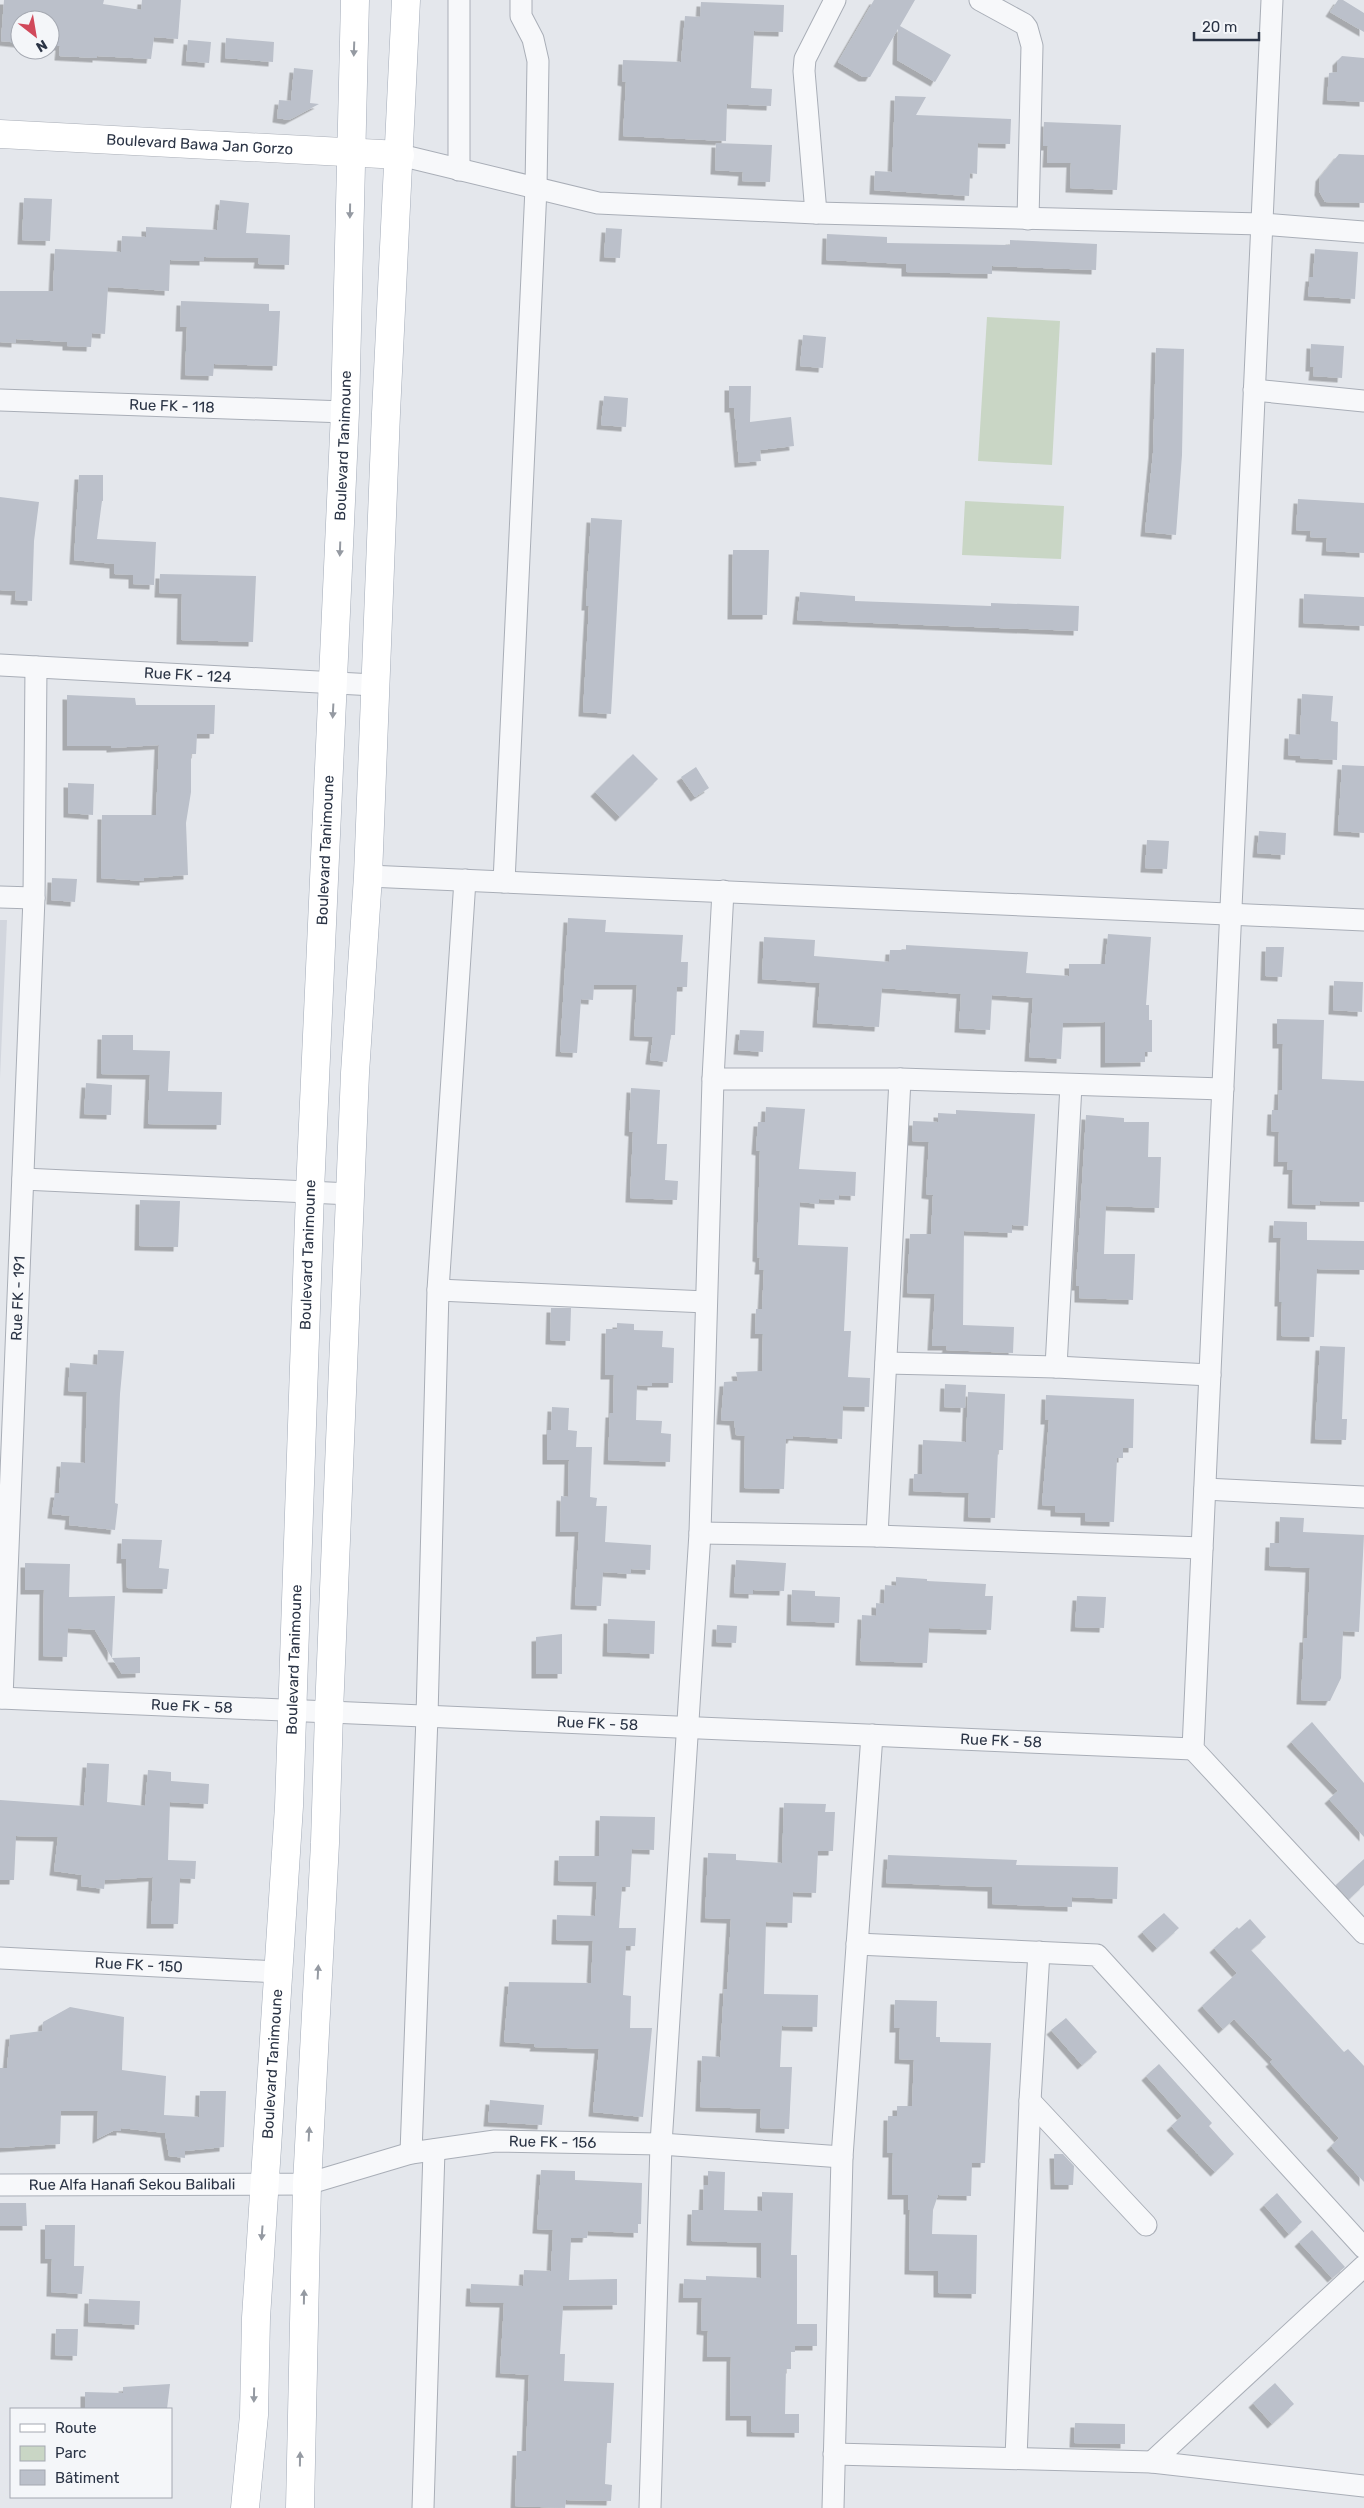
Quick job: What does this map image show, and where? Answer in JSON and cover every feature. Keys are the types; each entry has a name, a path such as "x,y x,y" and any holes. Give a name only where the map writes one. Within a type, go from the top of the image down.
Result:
{"main road":[{"name":"Boulevard Tanimoune","path":"246,2508 254,2415 256,2318 289,1806 290,1710 310,1190 335,682 345,412 355,0"},
{"path":"300,2508 307,2184 325,1842 355,1073 368,876 374,685 406,0"},
{"name":"Boulevard Bawa Jan Gorzo","path":"0,134 400,156"}],"street":[{"path":"459,170 460,0"},
{"path":"504,882 536,188 538,61 533,39 522,16 522,0"},
{"path":"816,213 804,70 805,59 835,0"},
{"path":"980,0 1024,24 1030,40 1028,219"},
{"path":"1272,0 1193,1749 1364,1933"},
{"path":"400,156 598,203 816,213 1262,224 1364,232"},
{"path":"1254,390 1364,400"},
{"name":"Rue FK - 118","path":"0,400 345,412"},
{"name":"Rue FK - 124","path":"0,665 374,685"},
{"name":"Rue FK - 191","path":"1,1698 6,1444 23,1179 34,898 36,667"},
{"path":"368,876 1364,920"},
{"path":"412,2153 427,1716 438,1290 465,880"},
{"path":"650,2508 661,2144 700,1533 713,1079 723,891"},
{"path":"0,897 34,898"},
{"path":"713,1079 900,1080 1223,1089"},
{"path":"877,1536 900,1080"},
{"path":"1056,1367 1071,1085"},
{"path":"23,1179 310,1190 351,1194"},
{"path":"438,1290 706,1302"},
{"path":"886,1363 1056,1367 1210,1375"},
{"path":"1205,1489 1364,1497"},
{"path":"700,1533 877,1536 1202,1548"},
{"name":"Rue FK - 58","path":"1,1698 1193,1749"},
{"path":"833,2508 842,2156 872,1735"},
{"path":"857,1944 1097,1955 1364,2248"},
{"path":"1016,2458 1030,2101 1039,1952"},
{"name":"Rue FK - 150","path":"0,1958 278,1972"},
{"path":"1030,2101 1146,2225"},
{"name":"Rue FK - 156","path":"266,2184 307,2184 412,2153 495,2141 661,2144 842,2156"},
{"path":"423,2508 434,2150"},
{"name":"Rue Alfa Hanafi Sekou Balibali","path":"0,2185 266,2184"},
{"path":"1152,2462 1364,2266"},
{"path":"834,2454 1152,2462 1364,2486"}],"shaded area":[{"path":"0,920 7,920 0,1078"}],"green space":[{"path":"987,317 1060,321 1052,465 978,461"},
{"path":"965,501 1064,506 1061,559 962,555"}],"building":[{"path":"4,0 104,0 103,4 141,10 142,0 181,0 178,39 154,37 151,59 60,56 60,10 10,10 10,42 1,41"},
{"path":"874,0 915,0 900,26 951,55 935,82 897,60 898,29 870,77 863,77 838,62"},
{"path":"1338,0 1343,0 1364,13 1364,32 1330,12"},
{"path":"701,2 784,5 783,32 754,31 751,88 772,89 771,106 727,104 726,141 623,136 626,82 622,81 623,60 681,62 685,16 700,17"},
{"path":"226,38 274,42 273,62 225,58"},
{"path":"188,40 211,42 209,63 186,61"},
{"path":"1342,56 1364,58 1364,102 1327,100 1329,73 1337,72 1337,61"},
{"path":"294,68 313,70 310,103 319,104 289,120 277,118 279,100 291,101"},
{"path":"895,96 926,97 916,115 1011,119 1010,144 978,143 977,174 970,173 969,196 874,190 875,171 892,172"},
{"path":"1044,122 1121,125 1117,190 1070,188 1071,163 1047,163 1048,146 1043,146"},
{"path":"716,143 772,145 770,182 742,181 743,172 715,170"},
{"path":"1339,154 1364,155 1364,203 1325,202 1319,191 1320,177"},
{"path":"24,198 52,199 50,241 22,240"},
{"path":"220,200 249,203 246,233 290,235 289,265 258,264 259,258 204,257 204,261 170,260 169,291 108,287 105,334 92,333 91,347 67,346 67,342 16,339 16,343 0,342 0,291 53,291 55,249 121,252 122,236 146,237 146,227 217,230"},
{"path":"606,228 622,229 620,258 604,257"},
{"path":"827,234 887,237 887,243 1010,245 1010,240 1097,244 1096,270 992,266 992,274 906,272 906,264 826,260"},
{"path":"1315,249 1358,252 1355,299 1308,296 1310,277 1313,277"},
{"path":"181,301 269,304 269,311 280,311 277,366 214,364 213,376 185,375 187,327 180,327"},
{"path":"803,335 826,337 823,368 800,366"},
{"path":"1311,344 1344,346 1342,378 1313,376 1314,367 1310,367"},
{"path":"1156,348 1184,349 1182,455 1176,535 1145,532 1153,453"},
{"path":"729,386 751,386 750,422 791,417 794,446 760,450 761,461 739,463 734,408 729,408"},
{"path":"604,396 628,398 626,427 601,425"},
{"path":"79,475 103,475 103,501 97,539 156,542 154,585 133,584 133,575 114,574 114,564 74,560"},
{"path":"0,497 39,502 34,541 32,601 15,600 16,591 0,590"},
{"path":"1298,499 1364,503 1364,553 1326,551 1327,538 1310,537 1311,531 1296,530"},
{"path":"591,518 622,520 611,714 583,712 589,606 586,606"},
{"path":"733,550 769,550 767,615 732,615"},
{"path":"160,574 256,576 253,642 181,640 182,594 159,593"},
{"path":"800,592 855,596 855,601 991,606 991,603 1079,606 1078,631 797,620"},
{"path":"1304,594 1364,597 1364,626 1303,623"},
{"path":"1302,694 1333,696 1331,721 1338,722 1337,760 1300,758 1300,756 1288,755 1289,734 1300,735"},
{"path":"67,695 135,698 136,705 215,705 214,734 197,734 196,754 191,754 191,792 186,823 188,875 144,878 144,881 101,878 102,815 156,815 159,745 111,748 111,746 67,746"},
{"path":"633,754 658,779 620,817 595,792"},
{"path":"1342,765 1364,766 1364,833 1338,831"},
{"path":"696,767 709,788 695,797 681,777"},
{"path":"68,783 94,784 93,815 68,813"},
{"path":"1259,831 1286,833 1285,855 1257,853"},
{"path":"1147,840 1169,841 1167,869 1145,868"},
{"path":"52,878 77,879 75,902 51,900"},
{"path":"568,918 606,920 605,932 683,935 681,962 688,962 687,987 677,987 675,1035 671,1035 667,1062 650,1060 653,1037 634,1036 637,985 594,985 593,1000 581,999 577,1053 560,1052"},
{"path":"1108,934 1151,937 1146,1005 1149,1005 1149,1020 1152,1020 1152,1052 1145,1052 1145,1062 1105,1063 1105,1022 1063,1023 1061,1059 1029,1057 1033,998 992,995 990,1030 959,1028 961,994 882,988 879,1027 817,1023 820,983 762,979 764,937 815,940 814,956 889,962 890,950 906,950 906,945 1028,952 1026,973 1069,976 1069,964 1105,964"},
{"path":"1266,947 1284,947 1282,977 1265,976"},
{"path":"1334,981 1363,982 1362,1012 1333,1010"},
{"path":"1277,1019 1324,1020 1322,1079 1364,1081 1364,1202 1320,1201 1320,1205 1292,1204 1293,1170 1287,1170 1288,1162 1278,1162 1279,1132 1271,1131 1272,1110 1278,1110 1279,1090 1282,1090 1283,1044 1277,1044"},
{"path":"740,1030 764,1031 763,1052 738,1050"},
{"path":"102,1035 133,1035 133,1050 170,1051 168,1091 222,1092 221,1125 148,1124 150,1075 101,1074"},
{"path":"86,1083 112,1085 111,1115 84,1114"},
{"path":"631,1088 660,1090 657,1144 667,1144 665,1180 678,1181 677,1200 630,1198 633,1132 629,1131"},
{"path":"766,1107 805,1109 799,1169 856,1172 855,1196 839,1195 839,1200 819,1199 819,1204 800,1202 798,1245 848,1247 844,1331 851,1331 848,1377 870,1378 869,1407 843,1406 842,1439 793,1436 792,1439 786,1439 784,1489 744,1488 745,1436 736,1435 734,1421 721,1420 724,1382 738,1381 736,1372 762,1371 763,1334 755,1334 756,1309 762,1309 764,1270 759,1270 760,1258 757,1257 760,1151 756,1150 758,1122 765,1122"},
{"path":"956,1110 1035,1114 1028,1226 1012,1225 1012,1233 964,1231 963,1325 1014,1327 1013,1353 946,1350 947,1346 932,1346 935,1294 907,1293 910,1234 931,1234 933,1195 926,1194 929,1142 912,1141 913,1121 938,1122 938,1113 956,1114"},
{"path":"1086,1115 1124,1118 1124,1122 1149,1122 1148,1157 1161,1157 1159,1208 1106,1206 1104,1254 1135,1254 1133,1300 1079,1298 1079,1286 1076,1286"},
{"path":"140,1200 180,1201 178,1247 139,1246"},
{"path":"1274,1221 1307,1222 1307,1240 1364,1241 1364,1270 1317,1269 1314,1337 1281,1336 1282,1302 1279,1302 1281,1238 1273,1238"},
{"path":"551,1308 571,1308 570,1341 550,1340"},
{"path":"617,1323 634,1324 634,1330 663,1331 662,1347 674,1348 673,1383 652,1383 652,1386 637,1385 636,1420 662,1421 661,1433 671,1434 670,1462 608,1460 610,1413 613,1413 614,1375 605,1375 606,1329 617,1329"},
{"path":"1320,1346 1345,1347 1342,1419 1347,1419 1346,1440 1315,1439"},
{"path":"98,1350 124,1351 120,1394 115,1503 118,1504 115,1530 69,1525 70,1516 52,1514 55,1493 59,1493 61,1462 85,1463 87,1392 68,1391 70,1363 97,1365"},
{"path":"945,1384 966,1385 965,1408 944,1407"},
{"path":"968,1392 1005,1394 1003,1450 998,1450 995,1518 968,1517 969,1493 913,1491 914,1474 922,1474 923,1440 966,1442"},
{"path":"1046,1395 1134,1399 1133,1448 1123,1448 1123,1458 1117,1458 1114,1522 1085,1521 1085,1513 1055,1512 1055,1506 1042,1505 1049,1420 1045,1420"},
{"path":"552,1407 569,1408 568,1430 577,1431 576,1447 592,1447 590,1497 597,1498 596,1506 607,1506 605,1542 651,1545 650,1570 631,1569 631,1574 603,1572 601,1606 575,1605 579,1532 560,1532 561,1496 568,1497 569,1460 547,1460 547,1430 551,1430"},
{"path":"1280,1517 1304,1518 1303,1532 1364,1535 1359,1632 1343,1631 1341,1678 1330,1701 1301,1700 1304,1638 1307,1638 1310,1568 1269,1566 1270,1543 1279,1543"},
{"path":"122,1539 162,1540 159,1568 169,1569 167,1589 127,1588 126,1559 121,1559"},
{"path":"736,1560 786,1563 784,1591 753,1590 753,1594 734,1593"},
{"path":"25,1563 70,1564 69,1597 115,1596 112,1658 95,1630 68,1628 67,1657 43,1656 44,1590 25,1590"},
{"path":"896,1577 927,1579 927,1581 986,1584 985,1596 993,1596 991,1630 929,1628 927,1663 860,1661 862,1615 876,1616 876,1603 884,1604 885,1585 896,1586"},
{"path":"792,1590 815,1591 815,1596 840,1597 839,1623 791,1621"},
{"path":"1077,1596 1106,1597 1104,1628 1075,1627"},
{"path":"608,1619 655,1621 654,1654 607,1652"},
{"path":"717,1625 737,1626 736,1643 716,1642"},
{"path":"562,1634 562,1674 536,1674 536,1637"},
{"path":"140,1657 140,1673 122,1674 112,1658"},
{"path":"1312,1722 1364,1783 1364,1837 1329,1799 1338,1791 1291,1742"},
{"path":"87,1763 109,1764 107,1802 145,1806 148,1770 171,1772 171,1781 209,1784 208,1804 170,1802 168,1860 196,1861 195,1879 180,1878 178,1924 151,1924 153,1877 105,1880 104,1889 81,1886 82,1875 54,1871 58,1837 16,1836 14,1880 0,1880 0,1800 84,1806"},
{"path":"784,1803 826,1804 825,1812 835,1812 833,1851 818,1851 816,1893 793,1892 792,1923 766,1922 764,1994 818,1995 817,2027 782,2026 780,2067 792,2067 789,2129 760,2128 761,2109 700,2107 702,2056 720,2057 724,1989 727,1989 731,1919 705,1918 708,1853 736,1854 736,1860 782,1863"},
{"path":"600,1816 655,1817 654,1850 632,1849 630,1887 622,1887 619,1928 636,1928 635,1946 626,1946 623,1995 631,1996 630,2028 652,2028 643,2117 593,2112 599,2049 534,2047 535,2044 504,2042 509,1982 591,1983 593,1941 556,1940 557,1915 595,1916 597,1882 558,1881 559,1856 599,1856"},
{"path":"888,1855 1017,1860 1016,1865 1118,1867 1117,1899 1072,1897 1072,1907 992,1904 992,1887 886,1883"},
{"path":"1364,1859 1364,1885 1349,1899 1336,1885"},
{"path":"1164,1913 1179,1928 1157,1948 1142,1932"},
{"path":"1250,1919 1266,1937 1251,1950 1344,2052 1348,2049 1364,2066 1364,2182 1331,2146 1339,2138 1270,2062 1273,2060 1234,2019 1223,2029 1202,2006 1237,1973 1214,1948 1237,1927 1239,1929"},
{"path":"895,2000 937,2001 936,2037 940,2037 940,2042 991,2043 985,2163 972,2163 971,2196 938,2195 933,2210 932,2234 977,2235 976,2294 938,2293 938,2271 909,2270 910,2210 908,2210 908,2195 892,2195 893,2153 887,2153 888,2116 897,2116 897,2106 912,2106 914,2060 899,2059 900,2028 894,2028"},
{"path":"70,2007 124,2017 122,2070 166,2076 164,2115 199,2117 200,2091 226,2091 224,2147 185,2151 185,2158 169,2156 165,2133 121,2128 121,2131 113,2131 97,2139 98,2111 61,2111 60,2144 0,2148 0,2068 7,2068 10,2035 42,2031 43,2022"},
{"path":"1066,2018 1097,2052 1082,2065 1051,2030"},
{"path":"1159,2064 1212,2123 1209,2126 1234,2154 1215,2172 1171,2126 1182,2116 1146,2076"},
{"path":"490,2100 544,2105 542,2125 488,2122"},
{"path":"1054,2154 1063,2154 1074,2166 1073,2185 1055,2185"},
{"path":"541,2170 575,2171 575,2180 642,2183 641,2224 638,2224 638,2233 588,2231 587,2238 571,2238 569,2280 617,2279 617,2305 563,2306 560,2354 565,2354 564,2381 614,2383 611,2443 607,2443 605,2484 612,2485 611,2501 566,2500 565,2508 515,2506 517,2451 526,2451 529,2375 500,2373 504,2303 470,2302 471,2284 523,2286 524,2270 551,2271 553,2230 537,2229"},
{"path":"708,2171 725,2172 724,2210 762,2211 762,2192 793,2193 791,2255 797,2255 797,2324 817,2324 817,2346 795,2346 795,2352 791,2352 791,2369 786,2369 785,2414 799,2414 799,2433 751,2432 751,2416 730,2416 731,2357 707,2357 708,2331 701,2330 702,2298 683,2298 684,2279 706,2280 706,2276 761,2278 761,2243 691,2241 692,2210 703,2210 704,2185 708,2185"},
{"path":"1277,2193 1302,2222 1289,2234 1264,2205"},
{"path":"0,2203 26,2203 27,2226 0,2226"},
{"path":"45,2225 75,2225 74,2266 84,2266 82,2294 51,2292 52,2259 45,2259"},
{"path":"1312,2230 1345,2267 1332,2278 1299,2242"},
{"path":"89,2299 140,2301 139,2325 88,2322"},
{"path":"56,2329 78,2329 77,2356 55,2355"},
{"path":"1275,2383 1294,2404 1272,2424 1253,2403"},
{"path":"170,2384 167,2408 85,2408 85,2392 123,2393 123,2387"},
{"path":"1075,2423 1125,2424 1125,2444 1074,2443"}]}
